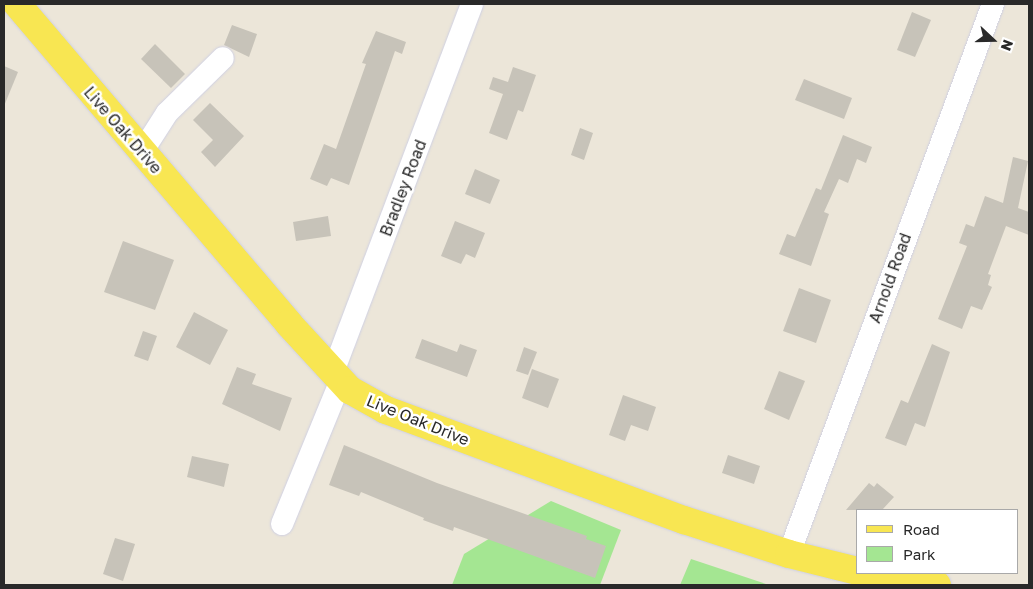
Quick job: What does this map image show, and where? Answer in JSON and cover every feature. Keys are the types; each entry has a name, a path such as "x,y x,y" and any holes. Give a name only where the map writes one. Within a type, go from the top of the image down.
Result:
{"main road":[{"name":"Live Oak Drive","path":"17,4 142,152 350,390 386,410 684,520 789,554 856,571"},
{"path":"871,574 937,585"}],"street":[{"name":"Bradley Road","path":"282,524 472,4"},
{"name":"Arnold Road","path":"789,554 993,4"},
{"path":"142,152 167,113 223,58"}],"green space":[{"path":"551,501 621,530 600,585 452,585 464,554"},
{"path":"691,559 769,585 680,585"}],"building":[{"path":"912,12 931,20 915,57 897,50"},
{"path":"232,25 257,34 249,57 224,45"},
{"path":"376,31 406,42 402,54 395,51 349,185 331,178 327,186 310,179 324,144 336,149 366,64 362,63"},
{"path":"155,44 185,74 171,88 141,59"},
{"path":"4,66 18,72 4,106"},
{"path":"513,67 536,75 523,112 518,110 507,140 489,133 503,94 489,89 493,77 508,82"},
{"path":"804,79 852,98 844,119 795,100"},
{"path":"210,103 244,136 215,167 201,152 213,140 193,120"},
{"path":"580,128 593,133 584,160 571,155"},
{"path":"843,135 872,147 866,163 857,159 848,183 839,179 824,212 829,214 811,266 779,254 787,234 795,237 816,188 821,190"},
{"path":"1013,157 1028,161 1018,208 1029,212 1029,235 1006,226 988,274 991,275 988,285 992,287 982,310 971,306 962,329 938,319 967,246 959,243 966,224 974,227 985,196 1003,203"},
{"path":"475,169 500,180 490,204 465,194"},
{"path":"328,216 331,236 296,241 293,222"},
{"path":"455,221 485,233 475,258 466,254 461,264 441,256"},
{"path":"123,241 174,260 155,310 104,292"},
{"path":"799,288 831,300 816,343 783,331"},
{"path":"194,312 228,330 210,365 176,347"},
{"path":"143,331 157,336 148,361 134,356"},
{"path":"422,339 457,352 460,344 477,350 467,377 415,358"},
{"path":"932,344 950,352 925,427 915,423 906,446 885,438 901,400 908,403"},
{"path":"524,347 537,352 528,375 516,371"},
{"path":"237,367 256,374 252,384 292,398 280,431 222,404"},
{"path":"532,369 559,379 548,408 522,398"},
{"path":"779,371 805,381 789,420 764,409"},
{"path":"623,395 656,407 648,431 631,425 625,441 609,435"},
{"path":"344,445 437,483 587,536 586,539 606,546 595,578 454,527 453,531 423,520 424,518 361,492 359,496 329,485"},
{"path":"728,455 760,466 754,484 722,473"},
{"path":"192,456 229,464 224,487 187,477"},
{"path":"869,483 874,487 877,483 894,497 883,509 846,510"},
{"path":"115,538 135,544 123,581 103,574"}]}
